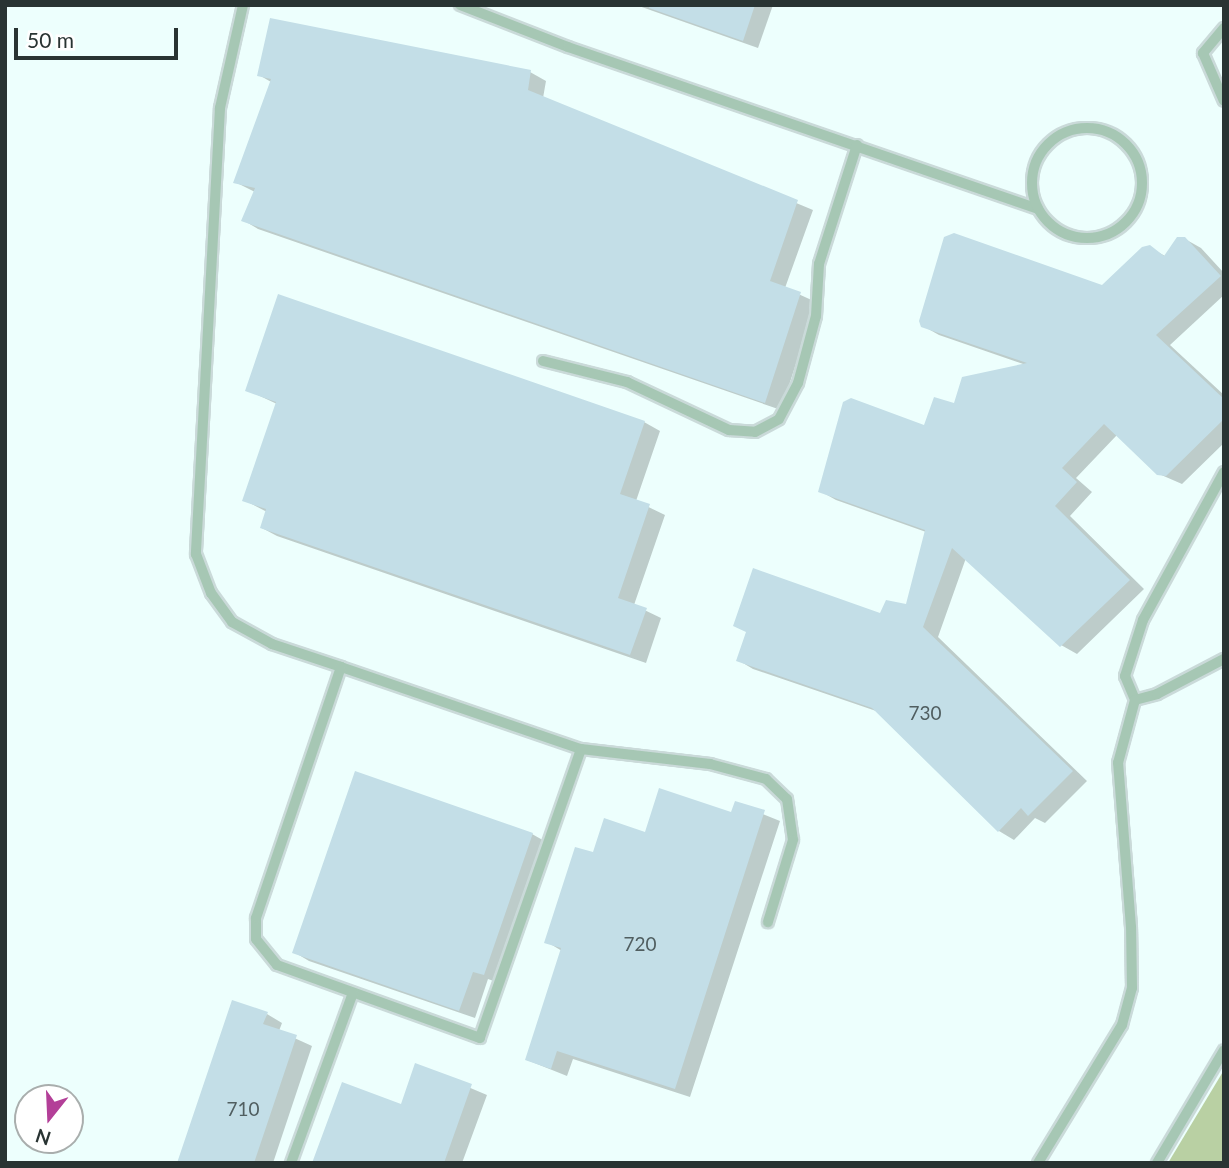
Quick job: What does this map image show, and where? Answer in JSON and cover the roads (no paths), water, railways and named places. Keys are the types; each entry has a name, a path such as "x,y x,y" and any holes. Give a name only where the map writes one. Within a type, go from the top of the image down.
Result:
{"lane":[{"path":"243,5 220,108 196,554 211,593 232,622 272,644 581,749 710,764 766,779 787,799 793,840 768,922"},
{"path":"460,5 568,47 1038,209 1046,220 1068,235 1094,238 1107,235 1128,220 1136,209 1142,183 1136,158 1119,138 1107,132 1081,129 1056,138 1038,158 1034,170 1032,183 1038,209"},
{"path":"1224,29 1203,53 1215,88 1224,101"},
{"path":"543,361 627,382 729,430 755,432 779,419 798,383 816,316 819,264 857,145"},
{"path":"1038,1163 1122,1025 1132,988 1131,927 1118,763 1135,700 1125,676 1143,620 1224,472"},
{"path":"1135,700 1157,694 1224,659"},
{"path":"341,667 256,918 256,939 277,965 480,1038 581,749"},
{"path":"291,1163 353,993"},
{"path":"1157,1163 1224,1050"}]}
